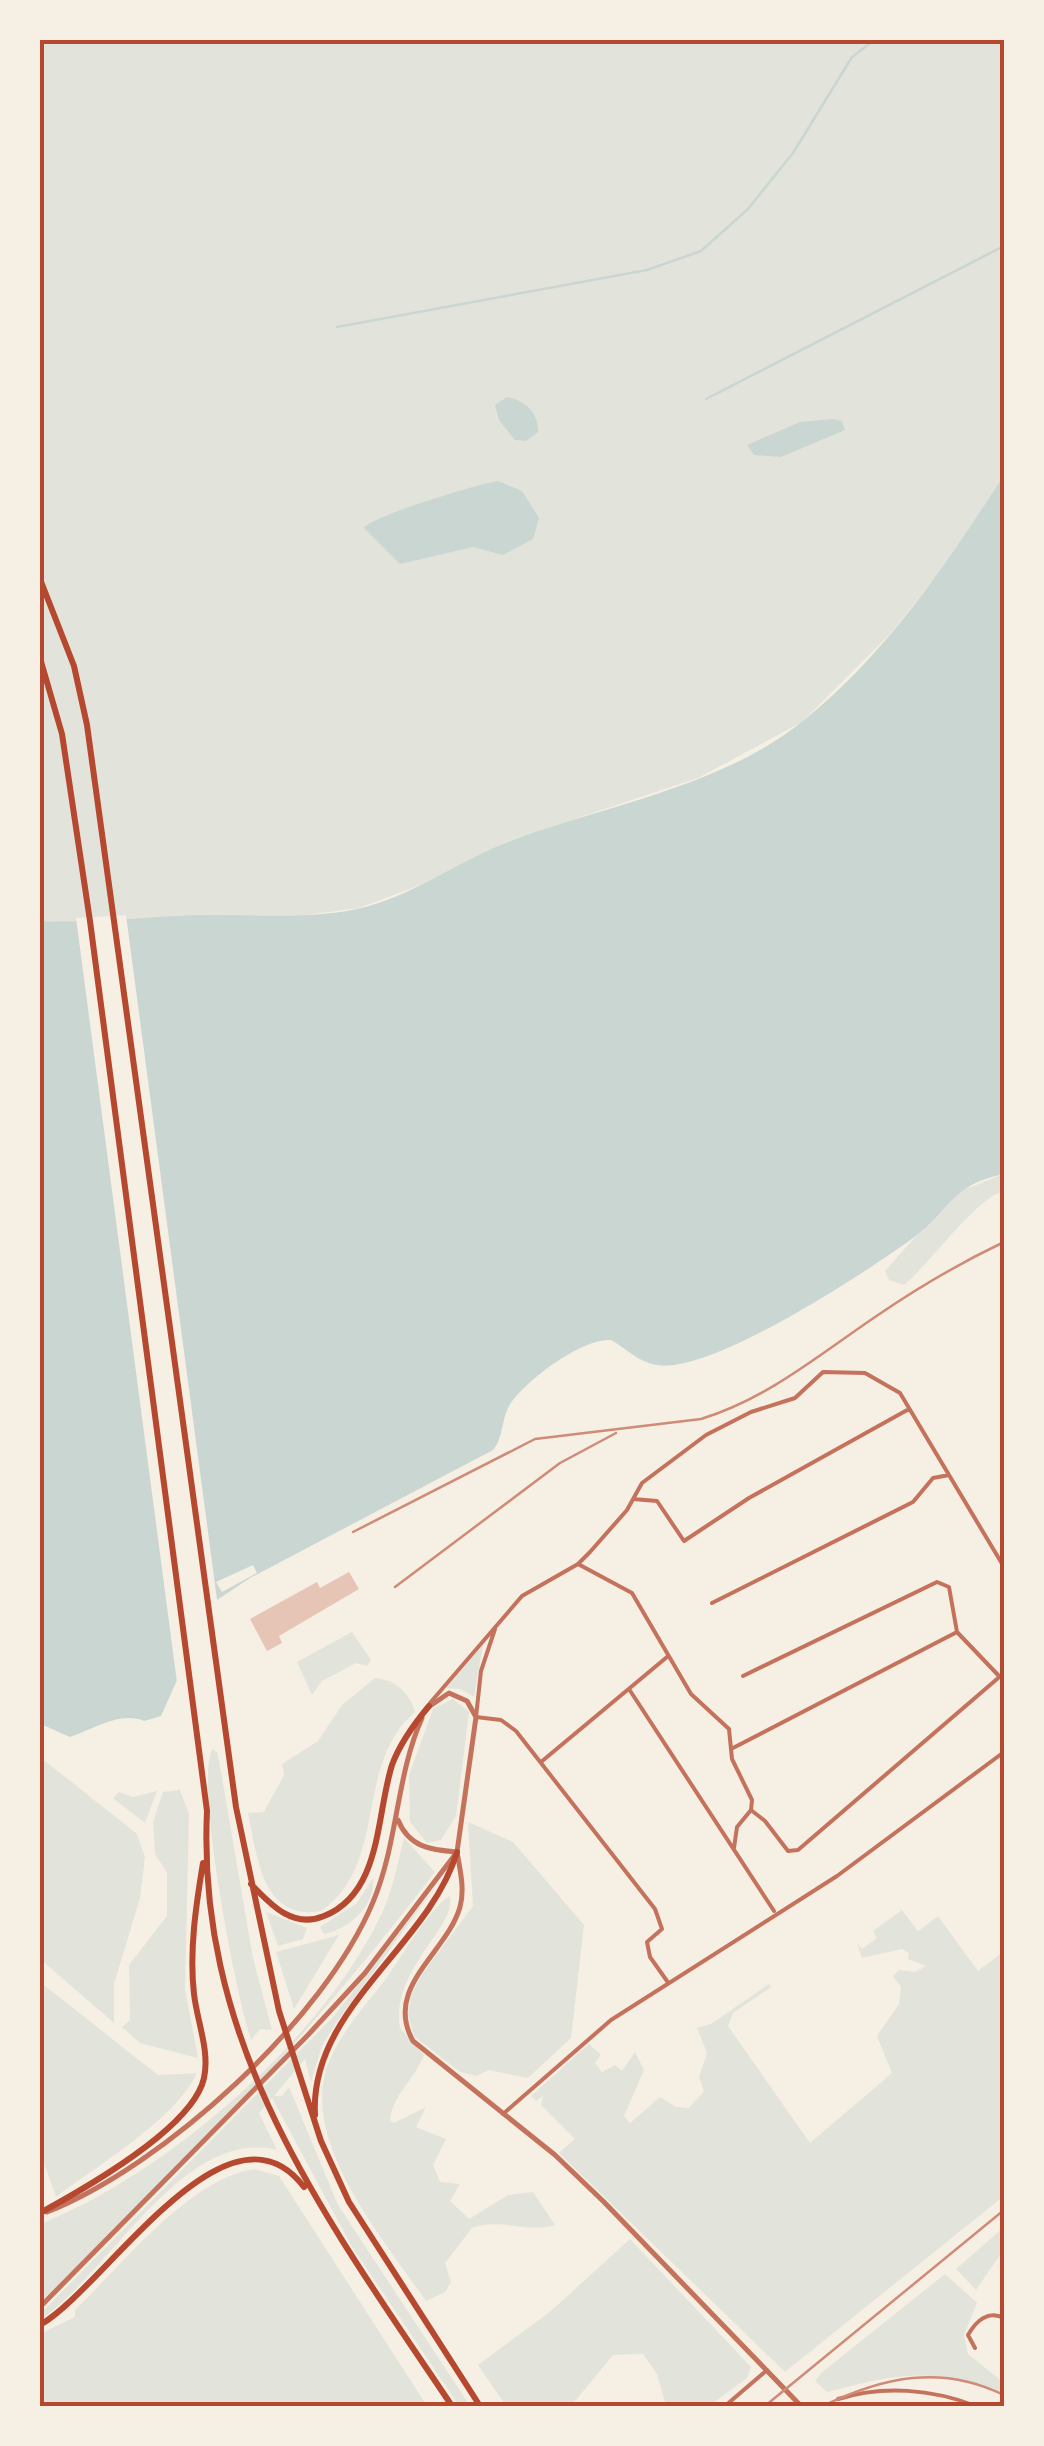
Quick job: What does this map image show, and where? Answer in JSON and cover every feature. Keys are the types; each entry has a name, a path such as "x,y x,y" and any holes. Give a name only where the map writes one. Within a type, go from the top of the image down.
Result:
{"main road":[{"path":"40,579 74,666 106,836 236,1807 279,2011 321,2140 371,2240 480,2406"},
{"path":"40,658 62,734 207,1811 194,1954 194,1991 205,2061 200,2090 177,2118 142,2147 40,2214"},
{"path":"250,1883 275,1908 295,1918 312,1920 341,1908 371,1860 398,1752 428,1706"},
{"path":"205,1852 212,1920 242,2040 268,2112 319,2207"},
{"path":"321,2140 315,2095 326,2052 447,1884 457,1852"},
{"path":"40,2325 79,2296 183,2192 217,2166 258,2157 289,2167 452,2406"}],"street":[{"path":"40,2214 112,2182 147,2159 222,2096 299,2014 364,1920 379,1886 410,1752 428,1706 522,1596 578,1564 642,1483 706,1436 751,1412 795,1398 824,1372 854,1370 888,1382 1004,1566"},
{"path":"633,1498 657,1501 684,1541 748,1498 909,1410"},
{"path":"712,1602 913,1502 933,1478 949,1474"},
{"path":"578,1564 632,1594 691,1694 724,1722 733,1748 732,1759 752,1800 750,1810 737,1827 734,1848"},
{"path":"743,1676 937,1582 949,1587 957,1632 1002,1674 798,1850 788,1851 765,1821 750,1810"},
{"path":"497,1624 480,1671 457,1852 463,1894 459,1912 414,1983 404,2018 413,2041 604,2202 801,2406"},
{"path":"733,1748 957,1632"},
{"path":"541,1762 667,1657"},
{"path":"629,1689 775,1914"},
{"path":"428,1706 449,1693 458,1695 476,1717 510,1724 661,1918 662,1928 646,1946 667,1981"},
{"path":"504,2114 586,2038 667,1981 899,1833 1004,1752"},
{"path":"397,1817 412,1842 436,1851 457,1852"},
{"path":"40,2307 308,2036 364,1973 457,1852"},
{"path":"975,2348 968,2334 974,2323 986,2316 1004,2318"},
{"path":"725,2406 767,2370"},
{"path":"838,2399 865,2390 899,2389 976,2406"}],"shaded area":[{"path":"40,40 1004,40 1004,475 954,555 890,634 802,722 698,778 506,842 423,884 359,908 283,918 215,915 90,923 40,921"},
{"path":"507,397 525,404 536,419 538,432 526,441 515,440 499,420 495,405"},
{"path":"842,421 845,430 781,457 754,455 747,445 800,422"},
{"path":"1004,475 1004,1174 962,1191 913,1238 826,1295 713,1354 681,1364 657,1365 611,1340 570,1353 516,1396 506,1411 493,1450 250,1578 217,1600 207,1613 161,1716 144,1721 126,1718 107,1722 70,1737 43,1725 40,921 304,915 357,909 397,896 510,841 662,792 736,763 803,721 861,667 937,574"},
{"path":"498,481 522,491 539,518 533,539 503,555 473,547 400,564 364,528 405,509"},
{"path":"1004,1174 1004,1192 994,1195 968,1217 904,1285 889,1280 885,1271 953,1194"},
{"path":"352,1632 371,1660 367,1666 356,1663 322,1681 312,1695 297,1662"},
{"path":"483,1645 474,1697 460,1689 446,1688"},
{"path":"375,1678 401,1688 415,1712 396,1734 384,1759 356,1868 342,1891 321,1911 301,1912 274,1896 265,1882 248,1813 264,1812 284,1775 282,1764 318,1741 342,1705"},
{"path":"453,1699 469,1712 456,1816 441,1840 427,1843 410,1822 409,1775 433,1709"},
{"path":"212,1749 217,1752 220,1766 253,1958 272,2030 260,2029 251,2040 236,1980 213,1846 208,1771"},
{"path":"40,1757 137,1834 145,1857 140,1898 114,1984 114,2023 40,1959"},
{"path":"180,1790 189,1814 185,1989 198,2058 140,2043 122,2027 130,2020 129,1965 167,1916 167,1873 155,1854 153,1822 163,1792"},
{"path":"157,1791 145,1823 113,1798 119,1792 133,1797"},
{"path":"468,1822 513,1842 584,1925 571,2038 528,2078 489,2070 476,2076 460,2072 414,2036 408,2014 411,1995 423,1973 473,1906"},
{"path":"404,1838 435,1872 344,1986 247,2096 146,2201 40,2302 40,2224 89,2201 189,2136 282,2052 323,2006 357,1959 387,1902"},
{"path":"373,1878 370,1897 359,1914 343,1927 324,1934 320,1927 357,1903"},
{"path":"440,1881 336,2023 322,2046 311,2082 305,2059 274,2096 282,2096 289,2087 338,2205 470,2406 459,2406 351,2245 272,2098 259,2113 277,2150 243,2149 210,2160 179,2181 40,2320 40,2314 333,2017"},
{"path":"450,1896 444,1922 405,1987 400,2028 424,2055 395,2102 390,2120 394,2123 426,2107 416,2127 446,2139 433,2165 440,2182 460,2184 450,2201 469,2219 508,2195 533,2192 555,2225 534,2228 492,2224 472,2228 445,2263 451,2282 445,2292 426,2301 350,2188 325,2123 322,2092 329,2062 347,2030 425,1921"},
{"path":"902,1910 918,1931 938,1916 978,1971 1004,1951 1004,2196 785,2372 559,2153 575,2139 541,2105 543,2096 536,2101 531,2096 589,2044 601,2055 595,2063 602,2072 615,2065 622,2071 635,2052 644,2070 624,2116 630,2123 660,2097 676,2107 689,2108 704,2091 699,2077 707,2053 697,2028 711,2024 769,1984 771,1987 733,2013 728,2026 810,2143 892,2073 877,2036 899,2004 901,1987 893,1976 899,1970 915,1972 926,1966 908,1959 909,1953 902,1949 862,1958 857,1943 862,1949 877,1938 873,1931"},
{"path":"266,1912 307,1928 303,1939 278,1946"},
{"path":"339,1935 294,2009 276,1952"},
{"path":"40,1982 158,2075 197,2073 172,2108 154,2124 56,2197 40,2152"},
{"path":"254,2169 279,2176 427,2406 40,2406 40,2334 75,2317 75,2310 181,2206 230,2176"},
{"path":"1004,2227 1004,2249 976,2290 956,2269"},
{"path":"630,2239 751,2367 747,2378 709,2406 666,2406 657,2374 643,2354 613,2355 571,2406 506,2406 478,2365 551,2311"},
{"path":"945,2274 977,2303 964,2335 968,2354 1004,2383 1004,2392 935,2376 875,2380 827,2392 815,2381 821,2373"}],"pier":[{"path":"126,915 218,1607 178,1690 76,918"},
{"path":"253,1565 257,1573 222,1592 216,1582"}],"building":[{"path":"349,1572 359,1589 279,1636 282,1643 267,1651 250,1619 317,1582 320,1588"}],"waterway":[{"path":"337,327 647,270 701,251 748,209 793,153 852,57 874,40"},
{"path":"706,399 1004,246"}],"railway":[{"path":"353,1532 535,1439 701,1419 726,1410 793,1374 924,1285 1004,1242"},
{"path":"395,1587 560,1463 616,1433"},
{"path":"765,2406 1004,2210"},
{"path":"823,2406 868,2388 912,2378 958,2380 1004,2395"}]}
